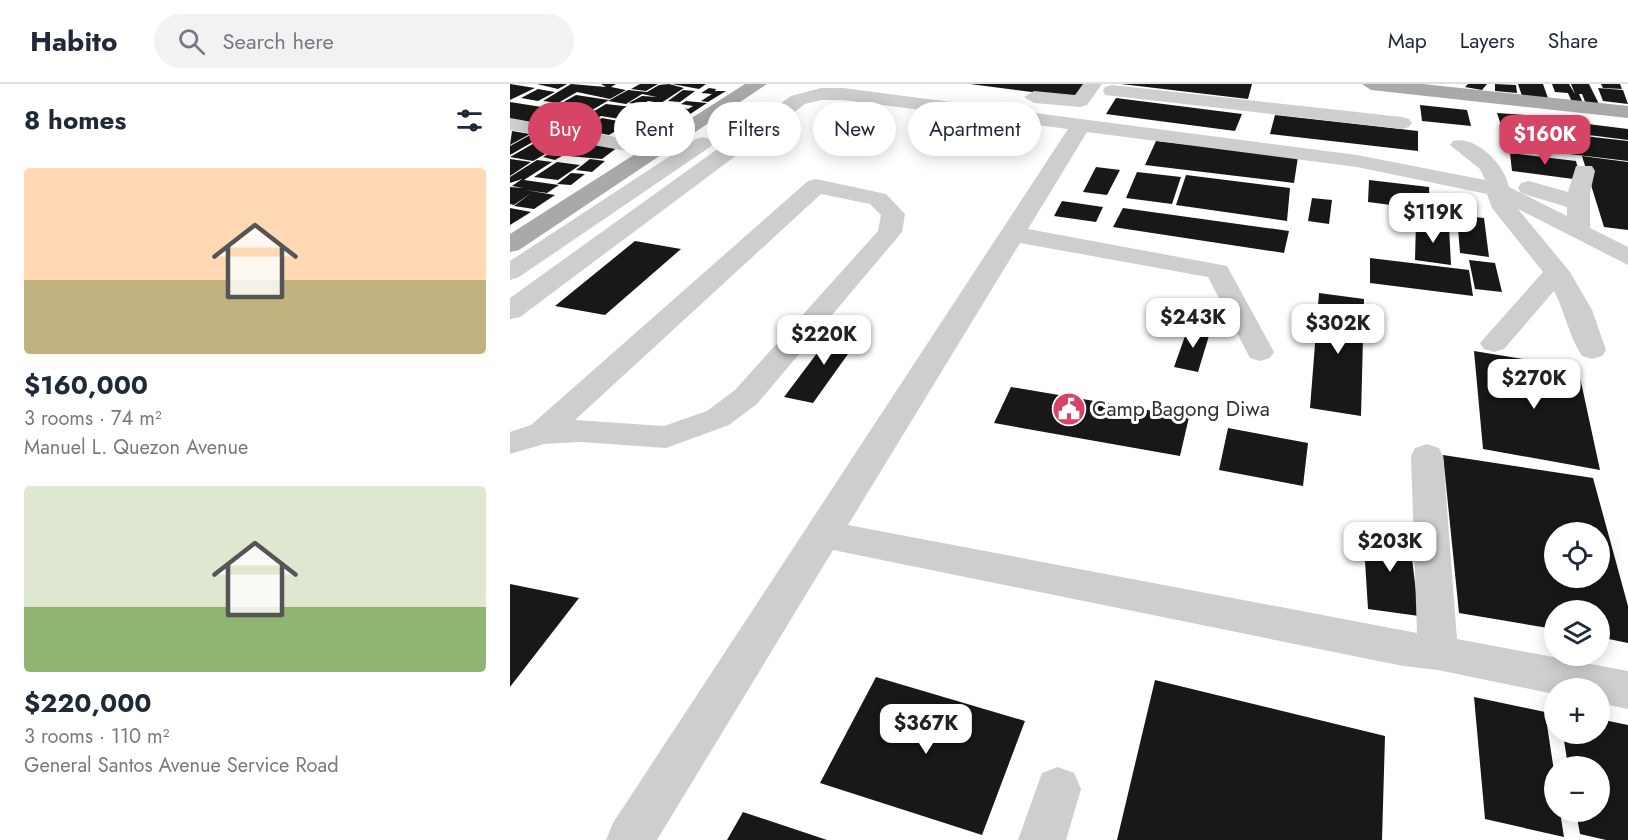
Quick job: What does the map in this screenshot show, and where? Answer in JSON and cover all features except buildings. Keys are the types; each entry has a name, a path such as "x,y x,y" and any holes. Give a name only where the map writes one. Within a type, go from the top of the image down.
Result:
{"main road":[{"path":"695,113 739,84"},
{"path":"510,245 758,84"},
{"path":"1371,84 1628,112"},
{"path":"510,231 630,156"}],"street":[{"path":"510,272 789,84"},
{"path":"1014,95 1080,101 1093,84"},
{"path":"1112,92 1402,123"},
{"path":"510,311 798,100 821,94 843,94 1357,161 1496,183 1579,203"},
{"path":"1236,146 1249,108"},
{"path":"510,123 614,143"},
{"path":"630,840 1082,124"},
{"path":"1460,145 1488,165 1496,183 1500,203 1557,272 1578,310 1592,350"},
{"path":"1579,231 1579,203 1584,171"},
{"path":"1496,183 1579,231 1628,256"},
{"path":"510,443 542,433 581,431 666,437 718,418 746,397 890,232 893,214 878,199 816,186 542,433"},
{"path":"1012,234 1218,271 1260,352"},
{"path":"1494,343 1557,272"},
{"path":"1427,456 1438,653"},
{"path":"824,534 1402,649 1438,653 1628,690"},
{"path":"1042,840 1058,789"}],"place":[{"name":"Camp Bagong Diwa","path":"1069,409"}]}
